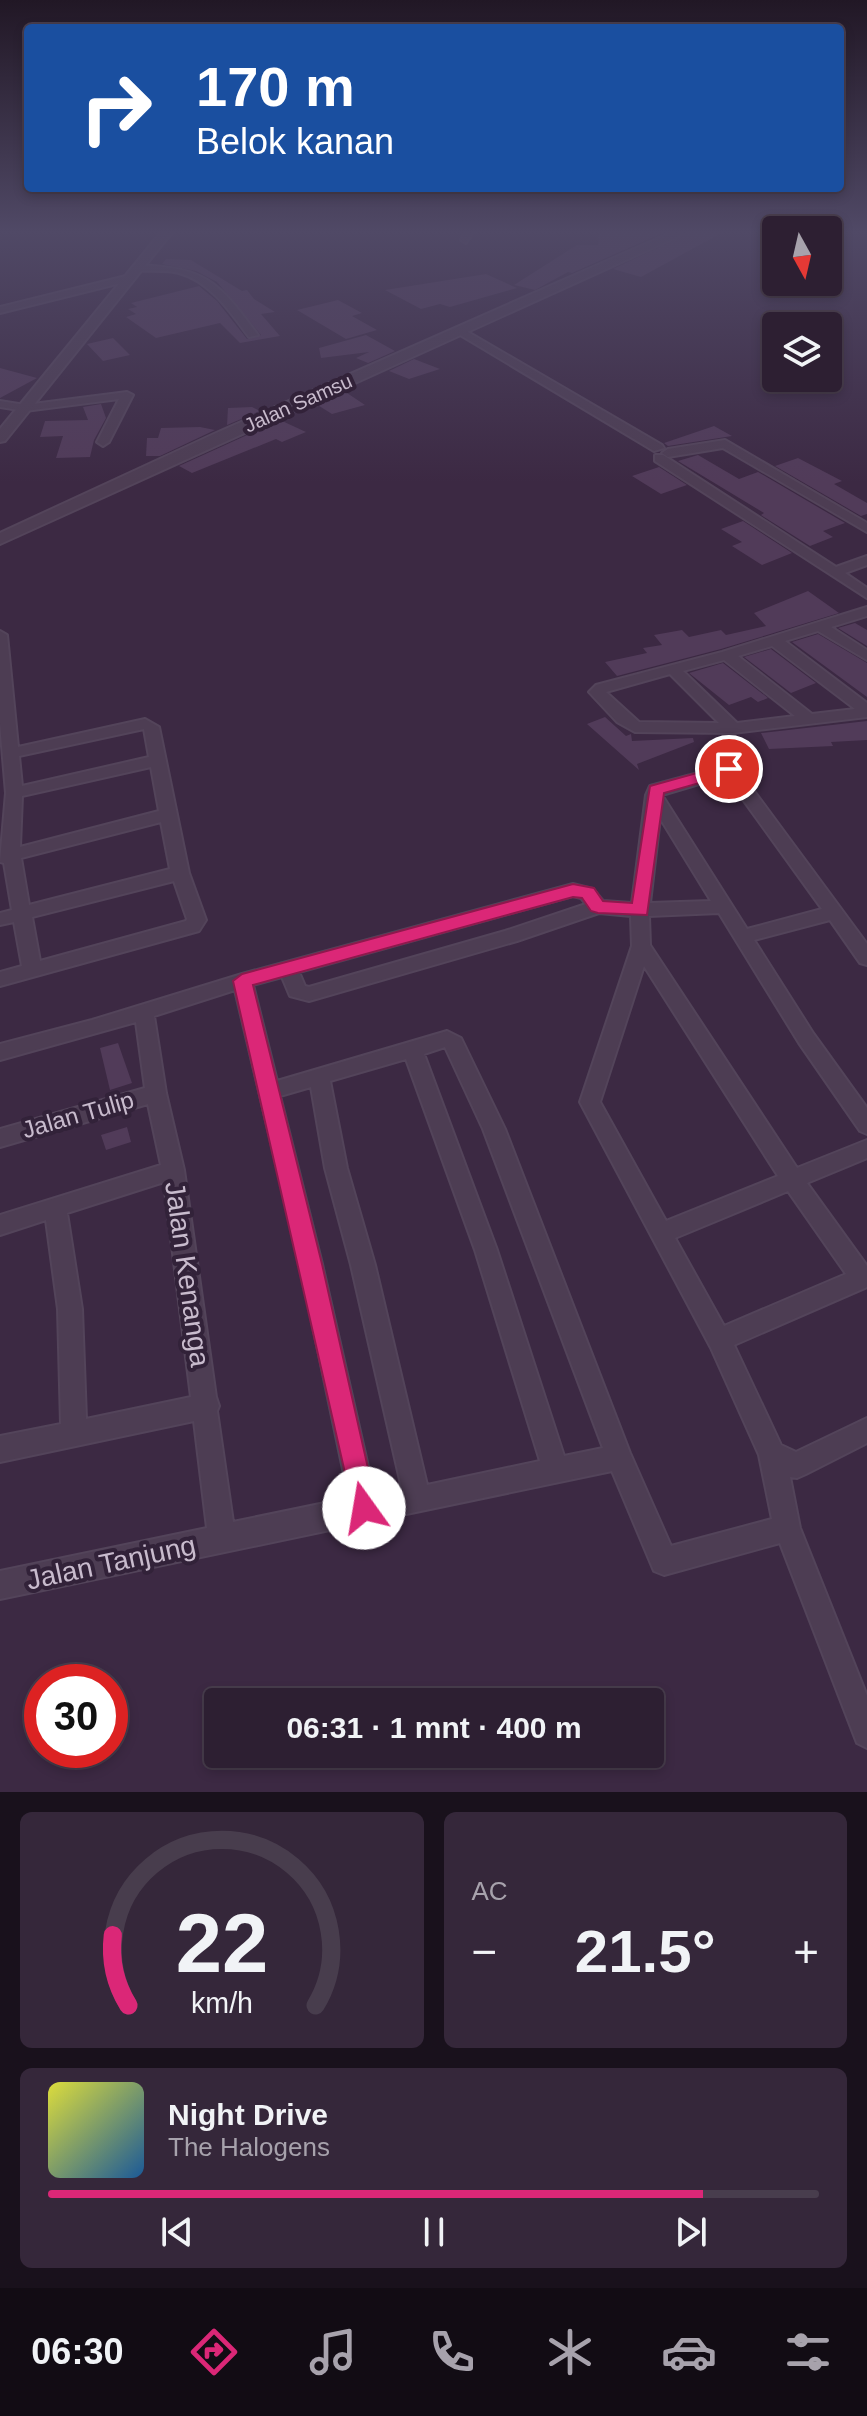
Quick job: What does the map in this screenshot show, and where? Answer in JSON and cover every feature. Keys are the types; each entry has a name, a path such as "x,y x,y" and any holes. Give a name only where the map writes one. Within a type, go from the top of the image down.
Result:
{"street":[{"path":"0,438 100,315"},
{"path":"237,315 253,335"},
{"name":"Jalan Samsu","path":"0,539 219,437 499,315"},
{"path":"458,333 660,453 696,485 867,582"},
{"path":"0,404 25,408 127,395 103,442"},
{"path":"660,453 725,444 867,528"},
{"path":"841,570 867,560"},
{"path":"841,570 867,594"},
{"path":"867,611 727,655 601,688 597,692 635,727 733,728 867,711"},
{"path":"822,627 867,656"},
{"path":"0,636 11,753 6,856 32,970"},
{"path":"775,641 867,711"},
{"path":"727,655 809,719"},
{"path":"674,670 733,728"},
{"path":"0,979 192,926 197,920 180,873 166,815 151,727 145,724 11,753"},
{"path":"9,789 158,760"},
{"path":"867,958 738,767 656,790 640,910 641,946 590,1102 719,1340 772,1454 787,1528 867,1733"},
{"path":"654,795 806,1038 867,1125"},
{"path":"6,856 166,815"},
{"path":"0,919 180,873"},
{"path":"0,1052 242,981 573,890 587,893 598,907"},
{"path":"288,968 297,991 309,994 510,936 598,907 640,910 722,907"},
{"path":"495,911 510,936"},
{"path":"742,937 836,912"},
{"path":"641,946 793,1181 864,1277 719,1340"},
{"path":"242,981 336,1168 363,1265 411,1500"},
{"name":"Jalan Kenanga","path":"144,1012 156,1093 173,1170 207,1406 222,1539"},
{"path":"293,1084 447,1039 454,1043 494,1129 619,1457 664,1561 787,1528"},
{"path":"412,1049 486,1250 556,1470"},
{"path":"293,1084 370,1507"},
{"name":"Jalan Tulip","path":"0,1138 156,1093"},
{"path":"662,1233 867,1149"},
{"path":"0,1225 173,1170"},
{"path":"55,1207 70,1309 74,1435"},
{"path":"0,1449 207,1406"},
{"path":"772,1454 784,1463 797,1465 867,1430"},
{"name":"Jalan Tanjung","path":"0,1585 619,1457"}],"building":[{"path":"228,315 247,339 261,335 244,315 262,315 280,336 240,343 220,323 156,338 126,317"},
{"path":"305,315 357,315 352,316 377,330 346,339"},
{"path":"366,335 395,351 368,363 356,358 369,352 321,358 319,348"},
{"path":"113,338 130,355 103,361 87,344"},
{"path":"414,359 440,369 409,379 389,371"},
{"path":"0,368 37,378 0,398"},
{"path":"344,391 365,405 332,414 316,404"},
{"path":"101,404 106,418 94,440 90,457 56,458 63,436 40,437 45,421 88,420 83,407"},
{"path":"252,407 260,411 227,425 228,408"},
{"path":"280,420 306,432 282,442 276,439 192,473 179,466"},
{"path":"714,426 732,436 668,446 664,443"},
{"path":"200,427 215,430 160,456 146,456 147,438 158,438 161,428"},
{"path":"698,455 739,479 758,472 845,523 823,531 833,537 810,546 761,515 764,513 678,461"},
{"path":"798,458 842,481 834,484 867,503 867,514 861,516 775,466"},
{"path":"659,467 687,485 661,494 632,476"},
{"path":"743,521 792,553 762,565 732,546 742,542 721,529"},
{"path":"808,591 839,613 721,649 617,676 605,662 647,653 643,648 662,645 654,635 682,630 689,637 721,630 726,635 766,626 754,613"},
{"path":"855,623 867,630 867,646 838,628"},
{"path":"818,634 867,663 867,697 792,642"},
{"path":"771,649 816,683 791,693 744,657"},
{"path":"723,663 768,698 758,702 751,697 729,705 689,673"},
{"path":"605,717 626,736 631,734 632,741 693,738 694,742 637,764 639,770 587,724"},
{"path":"867,721 867,740 831,742 833,746 769,749 761,733"},
{"path":"118,1043 132,1083 110,1090 100,1048"},
{"path":"127,1127 131,1142 106,1150 101,1135"}],"route":[{"path":"364,1508 311,1264 257,1046 250,1003 242,981 573,890 583,890 598,907 640,910 656,790 729,769"}]}
